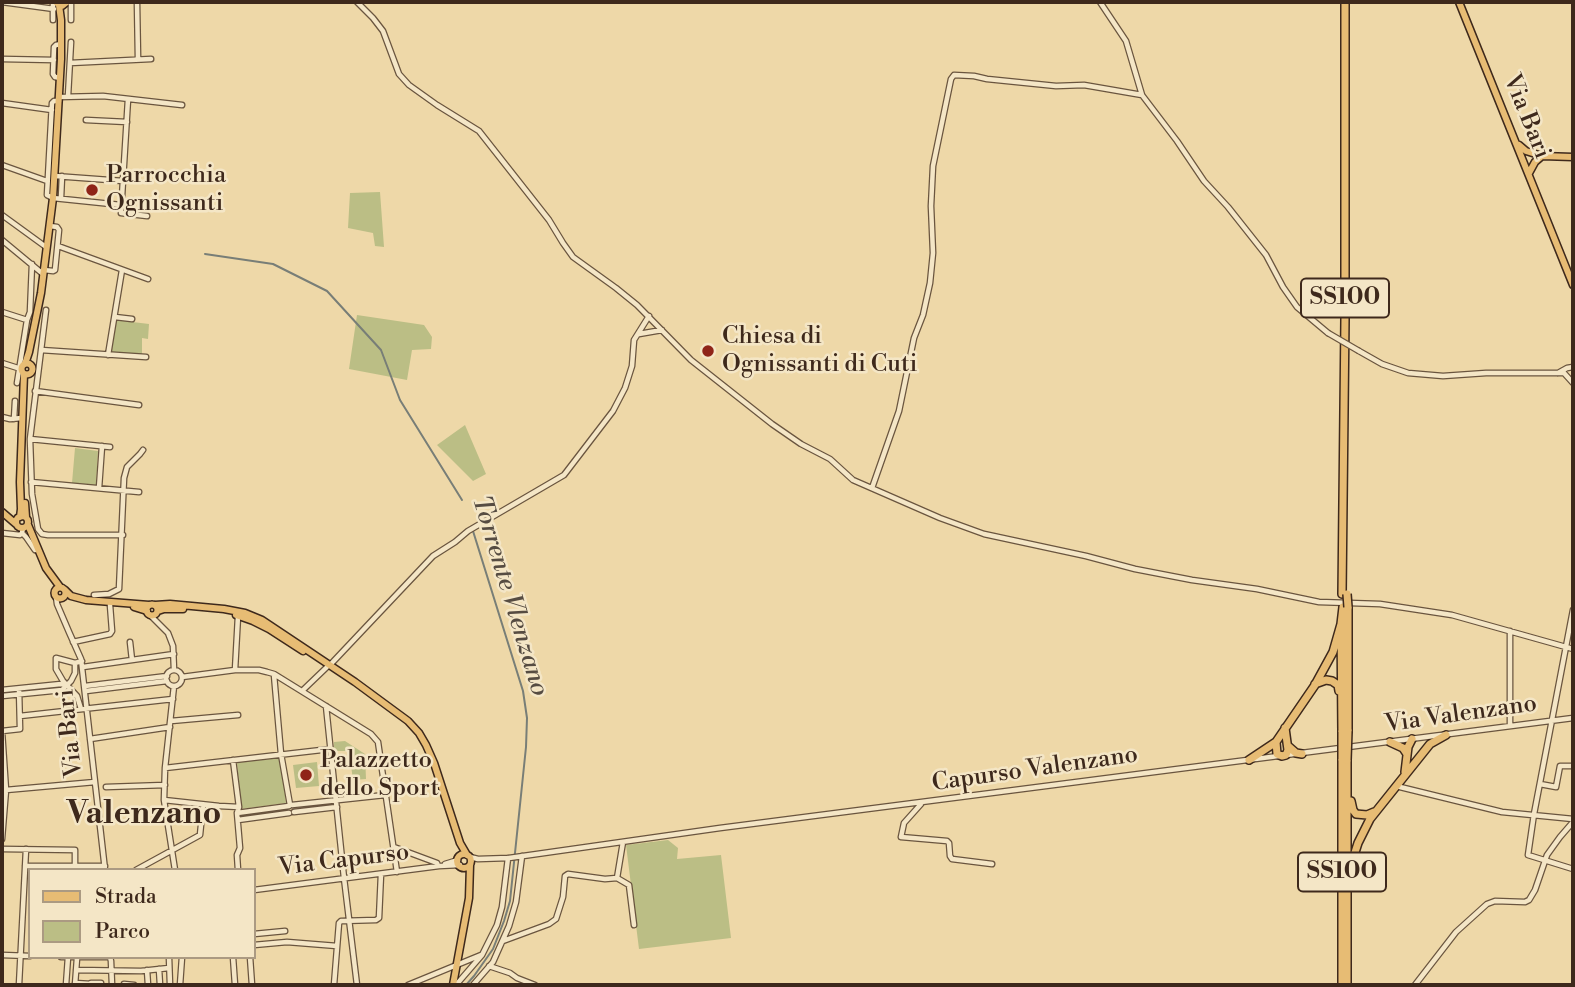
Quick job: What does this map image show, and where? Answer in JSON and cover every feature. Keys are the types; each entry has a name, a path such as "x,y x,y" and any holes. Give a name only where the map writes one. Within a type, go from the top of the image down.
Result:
{"highway":[{"name":"SS100","path":"1342,985 1347,2"},
{"name":"SS100","path":"1249,760 1276,741 1315,685 1333,652 1345,607"},
{"name":"SS100","path":"1341,624 1344,729"},
{"name":"SS100","path":"1315,685 1326,680 1338,685 1344,729"},
{"path":"1276,741 1277,754 1286,755 1285,727"},
{"name":"SS100","path":"1347,879 1358,843 1375,812 1430,744 1446,735"},
{"path":"1407,754 1412,739 1417,744 1419,757"},
{"path":"1390,742 1404,748 1407,754 1405,773"},
{"path":"1287,745 1296,753 1302,754"},
{"name":"SS100","path":"1344,760 1347,773 1347,985"},
{"path":"1347,773 1353,810 1361,816 1375,812"}],"main road":[{"name":"Via Bari","path":"1459,2 1573,285"},
{"name":"Via Bari","path":"60,593 22,524 18,418 44,272 48,234 57,198 60,76 57,60 61,44 61,4"},
{"path":"1514,138 1522,149 1539,155"},
{"path":"1529,175 1539,155"},
{"path":"1522,158 1539,155 1573,157"},
{"path":"2,512 22,524"},
{"name":"Via Bari","path":"22,524 60,593"},
{"path":"60,593 75,598 153,610 198,610 238,615 270,629 402,716 419,733 434,763 470,878 455,985"},
{"path":"153,610 170,604 245,613 271,625 328,666"}],"street":[{"path":"2,2 61,4"},
{"path":"137,2 138,59"},
{"path":"356,2 383,31 399,74 409,85 437,105 479,131 549,220 573,257 649,316 691,360 772,424 801,444 830,459 853,480 940,519 985,534 1192,580 1257,589 1320,602 1380,604 1452,615 1573,649"},
{"path":"1100,2 1126,41 1142,95 1204,181 1228,206 1266,254 1297,307 1328,333 1382,364 1408,373 1443,376 1564,373 1573,383"},
{"path":"53,20 61,4"},
{"path":"61,4 71,20"},
{"path":"68,96 71,42"},
{"path":"2,58 70,61 151,58"},
{"path":"60,76 69,75"},
{"path":"872,488 900,411 914,338 929,290 933,166 951,79 954,75 1056,86 1084,85 1142,95"},
{"path":"2,103 52,110 52,102 68,96 103,96 181,105"},
{"path":"128,99 122,214 147,216"},
{"name":"Via Bari","path":"52,110 47,195 57,198"},
{"path":"86,120 127,122"},
{"path":"2,165 47,181"},
{"path":"58,176 122,181"},
{"path":"57,198 121,205"},
{"path":"2,215 47,248"},
{"name":"Via Bari","path":"44,272 54,271 58,246 59,230 50,226"},
{"path":"38,240 48,234"},
{"path":"2,240 44,272"},
{"path":"58,246 148,279"},
{"name":"Via Bari","path":"32,264 27,320 27,369 35,391 30,464 37,526 41,533 48,536 122,535"},
{"path":"108,355 122,270"},
{"name":"Via Bari","path":"17,383 41,350 46,310"},
{"path":"2,312 27,320"},
{"path":"302,691 433,556 468,531 564,475 613,411 625,388 632,366 634,340 649,316"},
{"path":"115,317 132,319"},
{"path":"639,334 663,330"},
{"path":"41,350 146,358"},
{"path":"2,363 27,369"},
{"path":"1558,373 1573,367"},
{"path":"35,391 139,405"},
{"name":"Via Bari","path":"15,401 18,418"},
{"path":"2,417 18,418"},
{"path":"30,439 110,447"},
{"path":"99,488 102,446"},
{"path":"94,595 109,594 119,589 127,467 143,450"},
{"path":"21,464 30,464"},
{"path":"31,482 139,492"},
{"path":"2,533 20,535 22,524"},
{"name":"Via Bari","path":"60,593 60,610 82,664 84,709 105,868"},
{"path":"73,642 110,634 109,594"},
{"path":"153,610 173,646 174,670"},
{"path":"1573,610 1528,855 1573,869"},
{"path":"235,670 238,615"},
{"path":"1510,631 1510,726"},
{"path":"131,642 132,660"},
{"path":"84,709 56,668 56,658 82,664 174,654"},
{"path":"2,690 62,690 75,673 75,663"},
{"path":"174,670 182,677"},
{"path":"167,678 174,670"},
{"path":"182,677 235,670 259,670 274,674 371,734 378,742 397,872"},
{"path":"274,674 281,754 290,805 287,809 291,812"},
{"path":"174,685 180,683 182,677"},
{"path":"85,689 167,678"},
{"path":"167,678 174,685 164,800 175,868"},
{"path":"2,696 19,692"},
{"path":"2,839 6,790 2,729 20,729 19,692"},
{"path":"20,716 173,699"},
{"path":"326,706 358,985"},
{"path":"90,739 238,715"},
{"name":"Via Valenzano","path":"1353,747 1573,718"},
{"name":"Capurso Valenzano","path":"623,842 1353,747"},
{"path":"165,768 330,749"},
{"path":"233,760 239,807 238,868"},
{"path":"1540,784 1556,788 1560,766 1573,766"},
{"path":"6,790 95,782"},
{"path":"106,787 165,785"},
{"path":"1395,786 1502,812 1573,821"},
{"path":"237,813 290,805 337,804 385,795"},
{"path":"164,800 239,807"},
{"path":"921,803 904,822 901,838 947,841 952,859 992,864"},
{"path":"139,868 200,835 203,805"},
{"path":"238,820 326,805"},
{"path":"249,811 250,818"},
{"path":"1415,985 1456,932 1487,904 1495,901 1529,900 1535,890 1544,860 1573,821"},
{"path":"617,878 623,842"},
{"name":"Via Capurso","path":"256,890 623,842"},
{"path":"393,846 439,866"},
{"path":"2,849 75,850 79,867"},
{"path":"19,985 27,880 26,849"},
{"path":"473,985 489,966 509,926 516,902 521,856"},
{"path":"455,985 482,955 497,925 509,858"},
{"path":"25,866 105,868"},
{"path":"334,985 339,923 379,918 381,873"},
{"path":"503,941 556,919 563,897 565,876 568,874 617,878 629,885 634,925"},
{"path":"256,934 285,931"},
{"path":"256,945 287,942 337,946"},
{"path":"2,955 28,956"},
{"path":"408,985 482,955"},
{"path":"64,959 66,985"},
{"path":"79,959 75,984 101,983"},
{"path":"110,959 113,983"},
{"path":"169,959 170,985"},
{"path":"180,985 182,959"},
{"path":"233,959 234,985"},
{"path":"250,959 252,985"},
{"path":"489,966 535,985"},
{"path":"76,970 169,968"},
{"path":"159,969 160,985"},
{"path":"147,970 148,985"},
{"path":"91,984 92,971"},
{"path":"124,984 132,985"}],"green space":[{"path":"380,192 384,247 375,246 373,233 348,228 350,193"},
{"path":"357,315 424,325 432,337 431,349 412,350 407,380 349,369"},
{"path":"116,320 149,324 148,339 142,338 142,355 111,352"},
{"path":"465,425 486,474 473,481 437,445"},
{"path":"75,448 98,451 96,486 72,483"},
{"path":"345,741 365,754 366,779 353,780 349,751 334,751 334,742"},
{"path":"281,758 286,803 241,809 237,762"},
{"name":"Palazzetto dello Sport","path":"317,762 319,786 296,788 293,765"},
{"path":"668,840 678,848 677,859 721,855 731,938 639,949 626,845"}],"waterway":[{"name":"Torrente Vlenzano","path":"205,254 273,264 327,291 381,350 400,400 462,500"},
{"name":"Torrente Vlenzano","path":"466,985 493,949 510,901 527,718 523,691 473,531"}],"place":[{"name":"Parrocchia Ognissanti","path":"92,190"},
{"name":"Chiesa di Ognissanti di Cuti","path":"708,351"},
{"name":"Palazzetto dello Sport","path":"306,775"}],"district":[{"name":"Valenzano","path":"144,815"}]}
